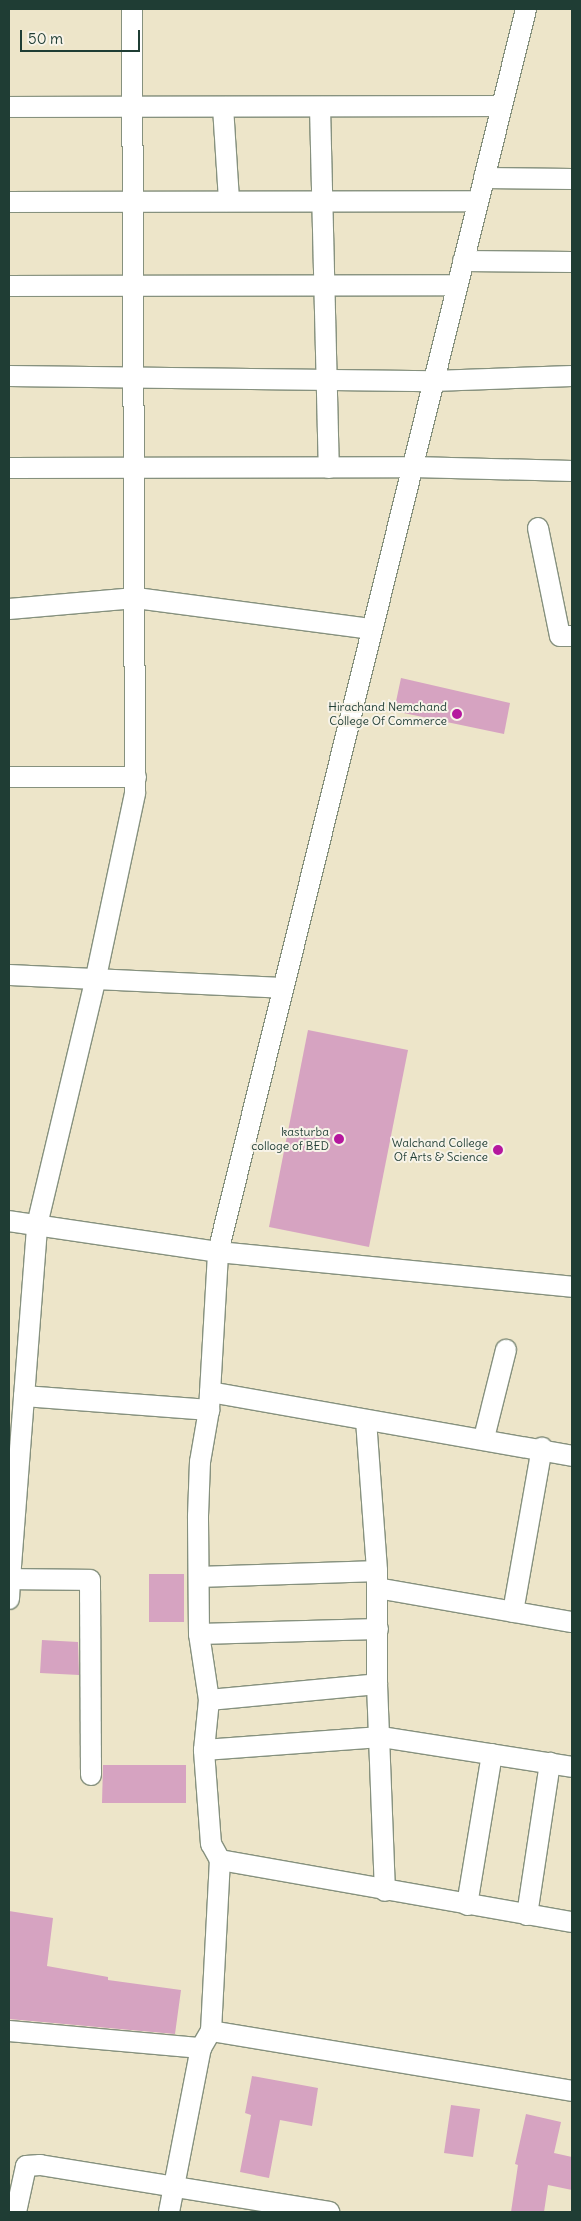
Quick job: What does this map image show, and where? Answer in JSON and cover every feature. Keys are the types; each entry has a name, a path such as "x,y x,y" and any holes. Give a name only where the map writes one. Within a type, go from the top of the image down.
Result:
{"street":[{"path":"9,1599 15,1418 24,1396 37,1225 96,978 135,793 136,598 132,9"},
{"path":"169,2212 206,2039 220,1860 210,1844 204,1750 209,1700 199,1634 200,1462 209,1401 218,1252 526,9"},
{"path":"9,107 502,106"},
{"path":"223,107 229,201"},
{"path":"320,107 329,468"},
{"path":"484,178 572,179"},
{"path":"9,202 478,200"},
{"path":"463,261 572,262"},
{"path":"9,286 457,285"},
{"path":"9,376 433,381 572,376"},
{"path":"9,468 412,467 572,471"},
{"path":"538,528 560,636 572,636"},
{"path":"9,609 136,598 372,629"},
{"path":"9,777 136,777"},
{"path":"9,975 283,988"},
{"path":"9,1221 218,1252 572,1287"},
{"path":"484,1438 506,1350"},
{"path":"24,1396 209,1401 366,1420 542,1448 572,1456"},
{"path":"366,1420 377,1580 377,1684 381,1737 385,1891"},
{"path":"513,1612 542,1448"},
{"path":"200,1576 377,1580 513,1612 572,1622"},
{"path":"10,1579 90,1580 91,1775"},
{"path":"199,1634 378,1629"},
{"path":"209,1700 377,1684"},
{"path":"204,1750 381,1737 572,1767"},
{"path":"467,1905 492,1754"},
{"path":"527,1914 550,1764"},
{"path":"220,1860 385,1891 572,1922"},
{"path":"9,2031 206,2039 572,2091"},
{"path":"16,2212 26,2166 40,2165 329,2212"}],"building":[{"path":"401,678 510,703 504,734 394,711"},
{"name":"kasturba colloge of BED","path":"308,1030 408,1050 369,1247 269,1227"},
{"path":"149,1574 184,1574 184,1622 149,1622"},
{"path":"42,1640 78,1642 79,1675 40,1673"},
{"path":"103,1765 186,1765 186,1803 102,1803"},
{"path":"9,1911 53,1918 47,1966 108,1977 108,1980 181,1990 175,2034 9,2019"},
{"path":"252,2076 318,2088 312,2126 280,2120 269,2178 240,2172 251,2115 245,2113"},
{"path":"451,2105 480,2109 473,2157 444,2153"},
{"path":"526,2114 561,2122 554,2153 572,2157 572,2190 548,2185 544,2212 511,2212 518,2165 515,2164"}],"place":[{"name":"Hirachand Nemchand College Of Commerce","path":"457,714"},
{"name":"kasturba colloge of BED","path":"339,1139"},
{"name":"Walchand College Of Arts & Science","path":"498,1150"}]}
